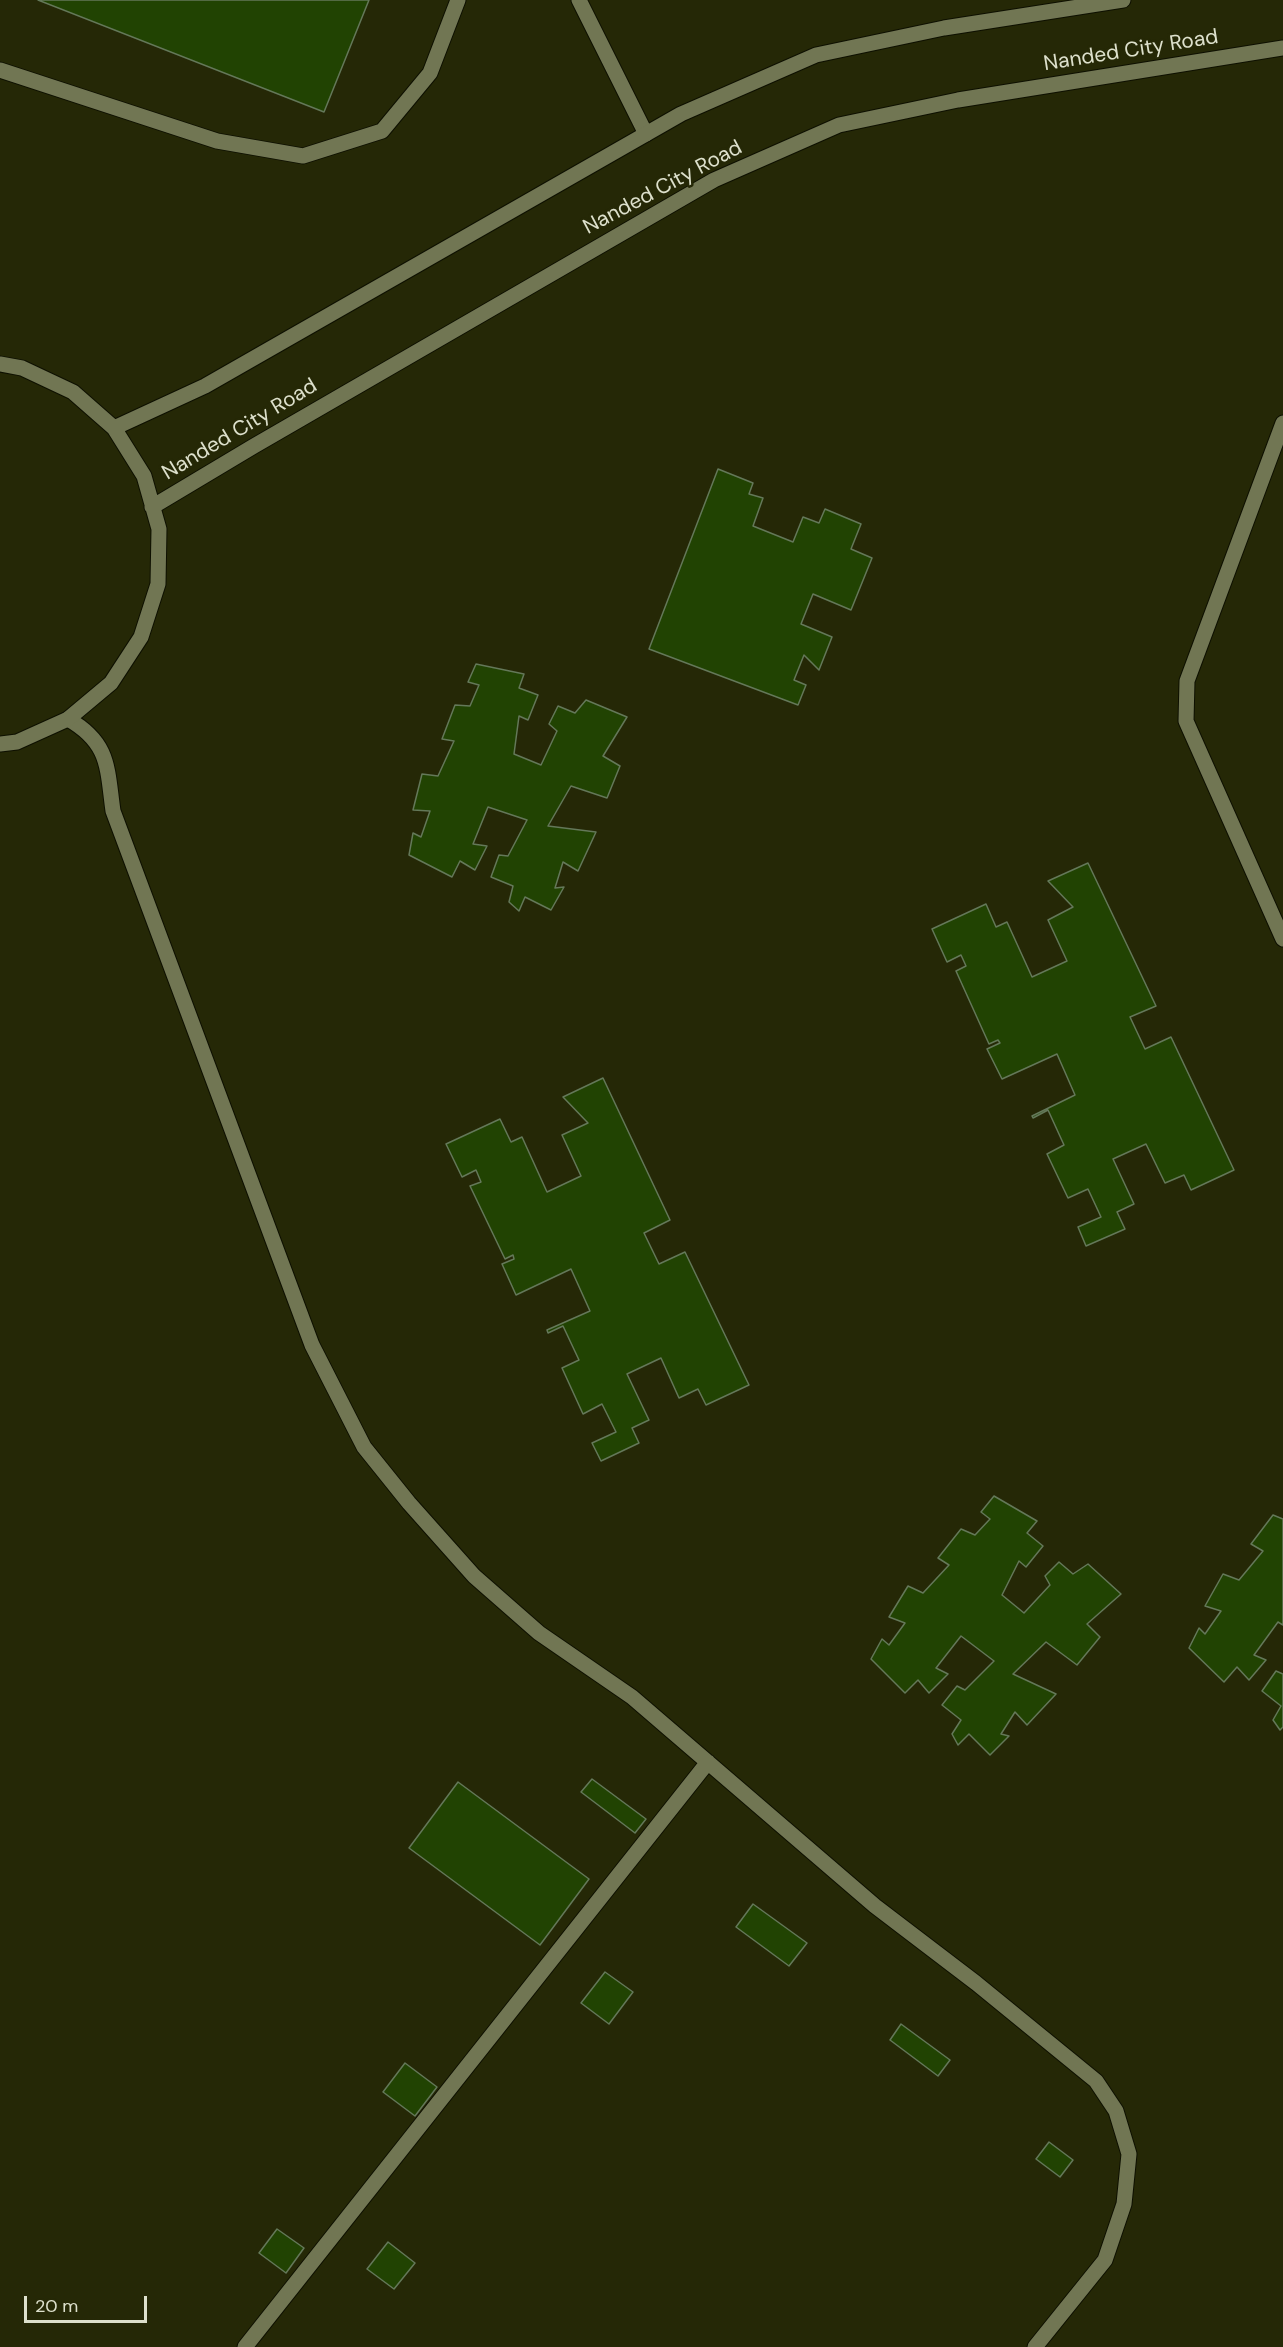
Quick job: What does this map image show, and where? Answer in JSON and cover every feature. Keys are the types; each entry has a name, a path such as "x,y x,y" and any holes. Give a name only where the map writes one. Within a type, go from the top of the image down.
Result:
{"street":[{"path":"0,70 217,141 303,156 381,131 430,73 458,0"},
{"path":"579,0 646,134"},
{"path":"114,428 205,386 681,114 816,55 944,28 1123,0"},
{"name":"Nanded City Road","path":"152,507 714,180 839,125 958,100 1283,48"},
{"name":"Nanded City Road","path":"0,364 22,368 73,392 114,428 144,476 159,529 158,584 141,637 111,683 68,719 17,742 0,744"},
{"path":"1283,423 1187,681 1186,721 1283,939"},
{"path":"68,719 86,730 101,749 107,764 113,812 308,1334 364,1447 409,1503 474,1576 539,1633 632,1697 875,1906 976,1983 1096,2081 1116,2111 1129,2154 1124,2204 1105,2260 1035,2347"},
{"path":"245,2347 708,1762"}],"building":[{"path":"38,0 369,0 324,112"},
{"path":"718,469 753,483 749,494 763,498 753,526 793,542 803,517 819,523 825,509 861,524 851,549 872,558 851,610 813,594 801,624 832,637 819,670 804,655 794,680 806,685 798,705 649,649"},
{"path":"476,664 524,674 519,688 538,695 528,720 519,716 514,754 541,765 557,731 549,724 558,706 575,713 586,700 627,717 603,756 620,766 607,798 571,786 548,826 596,832 578,871 563,862 555,888 564,887 551,910 525,897 519,911 509,902 513,886 491,877 499,855 508,856 527,820 488,807 473,844 487,846 475,870 460,861 452,877 409,855 413,833 421,837 430,811 413,810 422,774 438,776 454,741 442,739 455,705 470,706 479,685 468,682"},
{"path":"1088,863 1156,1006 1130,1017 1145,1049 1171,1037 1234,1170 1191,1190 1184,1175 1165,1183 1146,1144 1113,1159 1134,1204 1117,1212 1125,1229 1086,1246 1078,1227 1101,1217 1088,1189 1068,1198 1047,1154 1064,1145 1048,1110 1033,1118 1032,1116 1075,1095 1057,1054 1002,1079 987,1049 1000,1043 998,1040 989,1044 956,971 966,966 961,955 947,962 932,929 986,904 996,927 1007,922 1032,977 1067,961 1048,920 1073,907 1048,881"},
{"path":"603,1078 670,1220 644,1233 659,1264 685,1252 749,1385 706,1405 698,1389 679,1398 661,1358 627,1374 649,1420 632,1428 639,1443 601,1461 592,1443 616,1432 602,1404 583,1414 562,1368 579,1360 563,1326 548,1333 547,1330 590,1311 571,1269 516,1295 502,1264 514,1259 513,1255 505,1259 470,1186 481,1182 476,1170 462,1177 446,1144 500,1119 511,1142 522,1137 547,1192 581,1176 562,1135 588,1123 563,1097"},
{"path":"994,1496 1037,1521 1027,1533 1043,1546 1026,1567 1019,1561 1002,1595 1024,1613 1050,1585 1045,1576 1059,1562 1073,1574 1088,1564 1121,1594 1087,1624 1100,1637 1077,1665 1046,1642 1013,1674 1056,1694 1027,1725 1015,1712 1001,1734 1009,1736 990,1755 969,1734 958,1745 952,1734 961,1720 942,1705 957,1686 965,1690 994,1661 961,1636 936,1668 948,1674 929,1693 918,1680 905,1693 871,1659 882,1639 889,1645 905,1623 889,1617 908,1586 923,1593 949,1565 938,1558 961,1529 975,1535 990,1519 981,1512"},
{"path":"1273,1515 1283,1519 1283,1625 1278,1622 1254,1655 1266,1660 1249,1680 1237,1667 1224,1682 1189,1648 1199,1628 1205,1634 1221,1611 1205,1606 1223,1574 1239,1580 1263,1551 1251,1544"},
{"path":"1276,1671 1283,1674 1283,1727 1280,1730 1273,1720 1281,1706 1262,1691"},
{"path":"592,1779 646,1819 635,1833 581,1792"},
{"path":"458,1782 589,1879 540,1945 409,1848"},
{"path":"753,1904 807,1943 789,1966 736,1927"},
{"path":"605,1972 633,1992 609,2024 581,2003"},
{"path":"901,2024 950,2060 938,2076 890,2040"},
{"path":"405,2063 437,2087 415,2116 383,2092"},
{"path":"1049,2142 1073,2160 1060,2177 1036,2159"},
{"path":"277,2229 304,2248 286,2273 259,2253"},
{"path":"388,2242 415,2263 394,2289 367,2269"}]}
